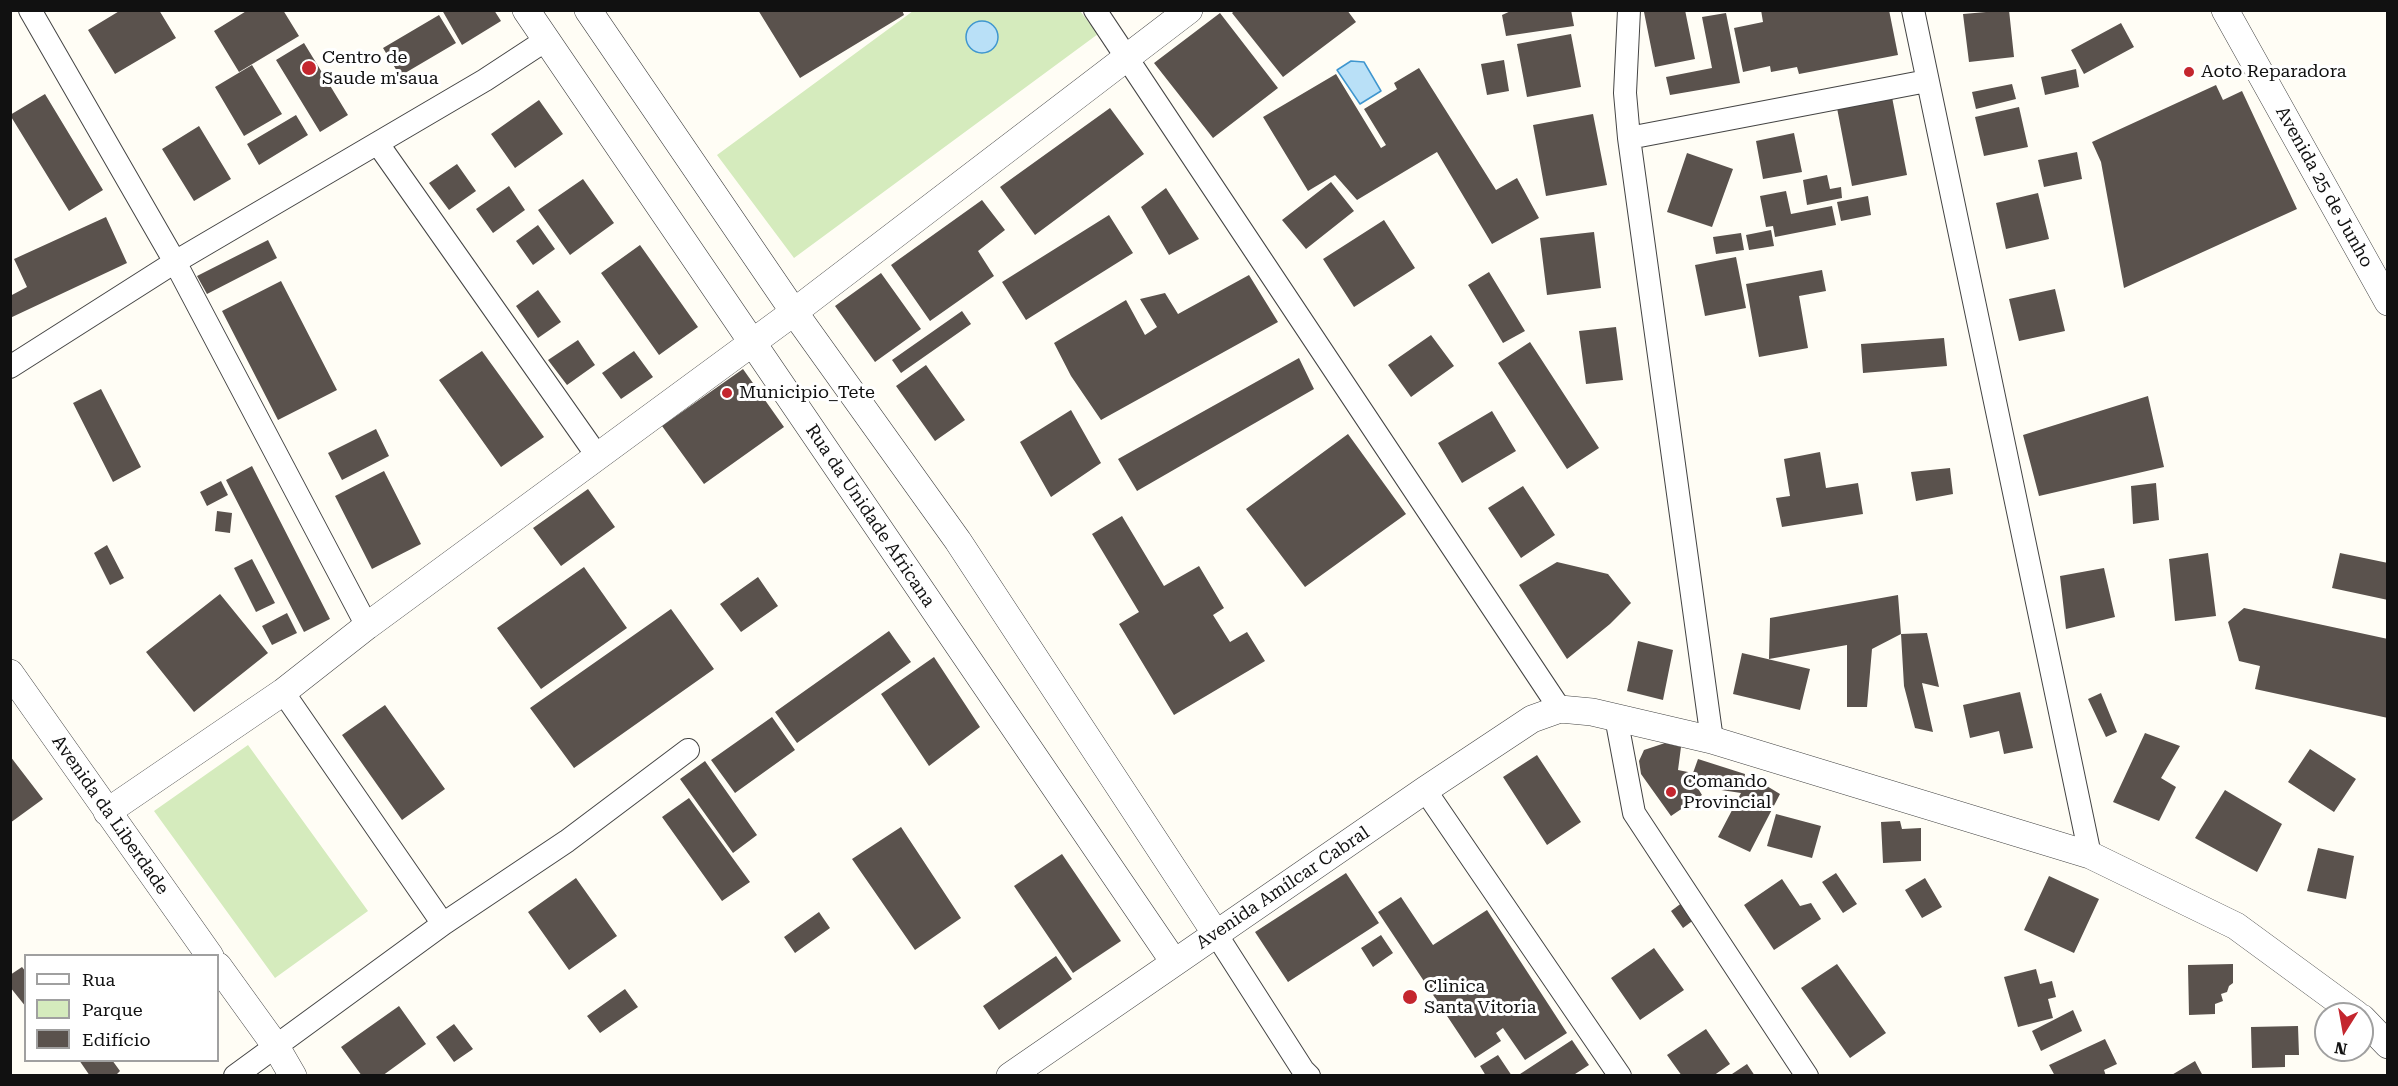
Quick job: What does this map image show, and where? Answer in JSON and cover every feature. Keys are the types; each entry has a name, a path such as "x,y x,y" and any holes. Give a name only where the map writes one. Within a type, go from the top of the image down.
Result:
{"street":[{"path":"30,10 175,262 367,626"},
{"name":"Rua da Unidade Africana","path":"526,10 1174,962"},
{"path":"588,10 794,312 958,541 1309,1076"},
{"path":"1095,10 1560,709 1616,717 1712,740 2090,855 2236,926 2340,1002"},
{"path":"107,812 283,692 367,626 753,343 1189,10"},
{"path":"1629,10 1625,93 1629,138 1712,740"},
{"path":"1913,10 2090,855"},
{"name":"Avenida 25 de Junho","path":"2225,10 2388,302"},
{"path":"10,367 175,262 485,80 546,40"},
{"path":"1629,138 1927,81"},
{"path":"378,144 598,457"},
{"name":"Avenida da Liberdade","path":"10,673 209,954"},
{"path":"283,692 443,924"},
{"name":"Avenida Amílcar Cabral","path":"1010,1076 1425,790 1532,719 1560,709"},
{"path":"1616,717 1634,813 1807,1076"},
{"path":"235,1076 443,924 567,841 688,750"},
{"path":"1425,790 1620,1076"},
{"path":"219,967 275,1045 293,1076"},
{"path":"2374,1030 2388,1045"}],"green space":[{"path":"913,11 1080,11 1098,34 794,258 717,155"},
{"path":"248,745 368,911 275,978 154,811"}],"water":[{"path":"982,21 993,26 998,37 993,48 982,53 971,48 966,37 971,26"},
{"path":"1351,61 1364,62 1381,91 1360,104 1337,70"}],"building":[{"path":"121,10 159,10 176,38 115,74 88,30"},
{"path":"248,10 283,10 299,36 239,72 214,31"},
{"path":"442,10 494,10 501,21 462,45"},
{"path":"758,10 902,10 904,15 800,78"},
{"path":"1235,10 1347,10 1356,22 1283,77 1232,13"},
{"path":"1513,10 1571,10 1574,26 1506,36 1502,15"},
{"path":"1685,10 1695,59 1655,67 1644,12"},
{"path":"1761,10 1889,10 1898,55 1799,74 1797,67 1771,72 1770,66 1743,72 1734,28 1763,22"},
{"path":"2009,10 2014,57 1969,62 1963,14"},
{"path":"1220,13 1278,88 1213,138 1154,63"},
{"path":"1726,13 1740,83 1670,95 1666,77 1712,68 1702,17"},
{"path":"439,15 456,43 400,76 383,48"},
{"path":"2121,23 2134,47 2084,74 2071,50"},
{"path":"1571,34 1581,87 1527,97 1517,44"},
{"path":"304,43 348,115 320,132 276,60"},
{"path":"1504,60 1509,91 1487,95 1481,64"},
{"path":"252,65 282,114 244,136 215,87"},
{"path":"1419,68 1496,190 1517,178 1539,218 1492,244 1437,152 1357,200 1335,175 1308,191 1263,117 1336,74 1381,148 1386,145 1364,109 1397,89 1394,83"},
{"path":"2076,69 2079,87 2045,95 2041,77"},
{"path":"2012,84 2016,99 1976,109 1972,92"},
{"path":"2216,85 2223,100 2242,91 2297,209 2124,288 2101,162 2092,142"},
{"path":"45,94 103,190 69,211 10,115"},
{"path":"1892,97 1907,175 1852,186 1837,108"},
{"path":"539,100 563,134 515,168 491,134"},
{"path":"2019,107 2028,147 1984,156 1975,117"},
{"path":"1110,108 1144,154 1035,235 1000,187"},
{"path":"1593,114 1607,185 1546,196 1533,125"},
{"path":"296,115 308,135 259,165 247,144"},
{"path":"199,126 231,179 194,201 162,149"},
{"path":"1794,133 1802,172 1763,179 1756,141"},
{"path":"2077,152 2082,179 2044,187 2038,160"},
{"path":"1687,153 1733,169 1712,227 1667,212"},
{"path":"457,164 476,191 449,210 429,183"},
{"path":"1827,175 1830,189 1841,187 1842,198 1807,205 1803,180"},
{"path":"583,179 614,223 570,255 538,210"},
{"path":"1331,182 1354,211 1306,249 1282,220"},
{"path":"509,186 525,210 493,233 476,209"},
{"path":"1166,188 1199,239 1169,255 1141,207"},
{"path":"1786,191 1791,214 1832,206 1836,225 1775,237 1773,226 1766,227 1760,196"},
{"path":"2038,193 2049,239 2006,249 1996,203"},
{"path":"1868,196 1871,215 1841,221 1837,202"},
{"path":"982,200 1005,230 978,251 994,276 930,321 891,265"},
{"path":"1109,215 1133,253 1026,320 1002,282"},
{"path":"106,217 127,263 10,318 10,296 27,287 14,259"},
{"path":"1384,220 1415,268 1354,307 1323,259"},
{"path":"538,225 555,249 533,265 516,241"},
{"path":"1771,230 1774,246 1749,250 1746,235"},
{"path":"1594,232 1601,288 1547,295 1540,238"},
{"path":"1741,233 1744,250 1716,254 1713,237"},
{"path":"268,240 277,258 207,294 197,276"},
{"path":"640,245 698,327 659,355 601,273"},
{"path":"1736,257 1746,308 1705,316 1695,265"},
{"path":"1822,270 1826,291 1799,296 1808,348 1759,357 1746,284"},
{"path":"1489,272 1525,331 1503,343 1468,285"},
{"path":"881,273 921,329 875,362 835,306"},
{"path":"1249,275 1278,322 1101,420 1071,376 1054,343 1126,300 1145,335 1157,327 1140,299 1165,293 1178,314"},
{"path":"281,281 337,390 278,420 222,311"},
{"path":"2055,289 2065,331 2019,341 2009,299"},
{"path":"538,290 561,322 538,338 516,306"},
{"path":"962,311 971,324 901,373 892,360"},
{"path":"1616,327 1623,380 1586,384 1579,331"},
{"path":"1431,335 1454,366 1411,397 1388,365"},
{"path":"1944,338 1947,366 1863,373 1861,344"},
{"path":"578,340 595,365 567,385 548,360"},
{"path":"1530,342 1599,448 1567,469 1498,363"},
{"path":"482,351 544,437 501,467 439,380"},
{"path":"634,351 653,377 621,399 602,373"},
{"path":"1299,358 1314,389 1137,491 1118,459"},
{"path":"926,365 965,420 935,441 896,386"},
{"path":"743,369 784,427 704,484 662,426"},
{"path":"101,389 141,467 113,482 73,403"},
{"path":"2148,396 2164,467 2039,496 2023,435"},
{"path":"1071,410 1101,463 1051,497 1020,442"},
{"path":"1492,411 1516,451 1462,483 1438,443"},
{"path":"376,429 389,456 342,480 328,453"},
{"path":"1348,434 1406,514 1305,587 1246,509"},
{"path":"1820,452 1826,488 1858,483 1863,514 1782,527 1776,498 1790,496 1784,459"},
{"path":"252,466 330,619 304,632 226,480"},
{"path":"1950,468 1953,494 1916,501 1911,472"},
{"path":"384,471 421,544 372,569 335,496"},
{"path":"221,481 228,495 207,506 200,492"},
{"path":"2156,483 2159,520 2133,524 2131,486"},
{"path":"1523,486 1555,535 1521,558 1488,508"},
{"path":"588,489 615,527 561,566 533,528"},
{"path":"217,511 232,513 230,533 215,531"},
{"path":"1122,516 1164,586 1199,566 1224,608 1213,615 1230,642 1247,632 1265,661 1174,715 1119,624 1139,612 1092,534"},
{"path":"107,545 124,578 110,585 94,553"},
{"path":"2208,553 2216,616 2175,621 2169,559"},
{"path":"2340,553 2388,563 2388,600 2332,588"},
{"path":"252,559 275,603 256,612 234,568"},
{"path":"1557,562 1608,574 1631,603 1610,624 1567,659 1519,585"},
{"path":"584,567 627,628 541,689 497,628"},
{"path":"2104,568 2115,617 2066,629 2060,576"},
{"path":"758,577 778,606 741,632 720,604"},
{"path":"220,594 268,653 194,712 146,652"},
{"path":"1898,595 1901,634 1872,649 1867,707 1847,707 1847,645 1769,659 1770,618"},
{"path":"2244,608 2388,639 2388,718 2255,689 2260,666 2239,661 2228,622"},
{"path":"671,609 714,669 574,768 530,708"},
{"path":"287,613 297,633 272,645 262,626"},
{"path":"889,631 911,662 797,743 775,712"},
{"path":"1927,633 1939,687 1922,683 1933,732 1915,728 1904,686 1901,634"},
{"path":"1638,641 1673,650 1663,700 1627,691"},
{"path":"1742,653 1810,669 1800,710 1733,694"},
{"path":"934,657 980,727 929,766 881,694"},
{"path":"2020,692 2033,748 2004,754 1999,731 1970,738 1963,705"},
{"path":"2101,693 2117,732 2106,737 2088,699"},
{"path":"385,705 445,789 402,820 342,735"},
{"path":"772,717 795,750 735,793 711,760"},
{"path":"2145,733 2180,746 2161,778 2176,787 2159,821 2113,802"},
{"path":"1665,743 1681,747 1678,770 1688,772 1702,795 1671,816 1641,774 1639,761 1644,750"},
{"path":"2310,749 2356,779 2334,812 2288,782"},
{"path":"1537,755 1581,822 1547,845 1503,777"},
{"path":"10,756 43,799 10,823"},
{"path":"1698,759 1745,774 1743,787 1752,777 1780,794 1750,852 1718,837 1741,793 1708,788 1693,773"},
{"path":"705,761 757,835 733,853 680,779"},
{"path":"2225,790 2282,824 2257,872 2195,838"},
{"path":"689,798 750,882 722,901 662,817"},
{"path":"1776,814 1821,826 1812,858 1767,846"},
{"path":"1900,821 1902,829 1921,828 1921,861 1883,863 1881,822"},
{"path":"901,827 961,918 915,950 852,859"},
{"path":"2318,848 2354,856 2346,899 2307,891"},
{"path":"1062,854 1121,941 1073,973 1014,886"},
{"path":"1346,873 1379,923 1288,982 1255,932"},
{"path":"1836,873 1857,904 1843,913 1822,882"},
{"path":"2049,876 2099,899 2074,953 2024,930"},
{"path":"576,878 617,936 569,970 528,912"},
{"path":"1925,878 1942,907 1922,918 1905,890"},
{"path":"1782,879 1800,906 1811,903 1821,919 1774,950 1744,905"},
{"path":"1401,897 1433,945 1487,910 1567,1033 1525,1060 1503,1028 1496,1033 1501,1041 1475,1058 1378,912"},
{"path":"1683,902 1695,919 1683,928 1671,911"},
{"path":"819,912 830,928 795,953 784,937"},
{"path":"1381,935 1393,953 1373,967 1361,948"},
{"path":"1654,948 1684,990 1640,1020 1611,978"},
{"path":"1056,956 1072,979 999,1030 983,1006"},
{"path":"1837,964 1886,1033 1850,1058 1801,988"},
{"path":"2233,964 2233,983 2227,992 2221,994 2223,1001 2215,1004 2215,1014 2189,1015 2188,965"},
{"path":"22,967 24,970 24,1004 10,987 10,975"},
{"path":"2036,969 2040,984 2052,981 2056,997 2048,999 2053,1018 2018,1027 2004,977"},
{"path":"625,989 638,1007 600,1033 587,1016"},
{"path":"399,1006 426,1044 382,1076 362,1076 341,1047"},
{"path":"2073,1010 2082,1031 2041,1051 2032,1031"},
{"path":"454,1024 473,1049 454,1062 436,1037"},
{"path":"2298,1026 2299,1055 2285,1055 2285,1067 2252,1068 2251,1027"},
{"path":"1706,1029 1730,1064 1713,1076 1682,1076 1667,1055"},
{"path":"2105,1039 2117,1064 2104,1070 2106,1076 2055,1076 2049,1065"},
{"path":"1572,1040 1589,1065 1572,1076 1517,1076"},
{"path":"1498,1055 1512,1076 1486,1076 1480,1066"},
{"path":"2195,1061 2203,1076 2170,1076"},
{"path":"80,1062 113,1062 120,1071 115,1076 90,1076"},
{"path":"1747,1064 1755,1076 1729,1076"}],"place":[{"name":"Centro de Saude m'saua","path":"309,68"},
{"name":"Aoto Reparadora","path":"2189,72"},
{"name":"Municipio_Tete","path":"727,393"},
{"name":"Comando Provincial","path":"1671,792"},
{"name":"Clinica Santa Vitoria","path":"1410,997"}]}
